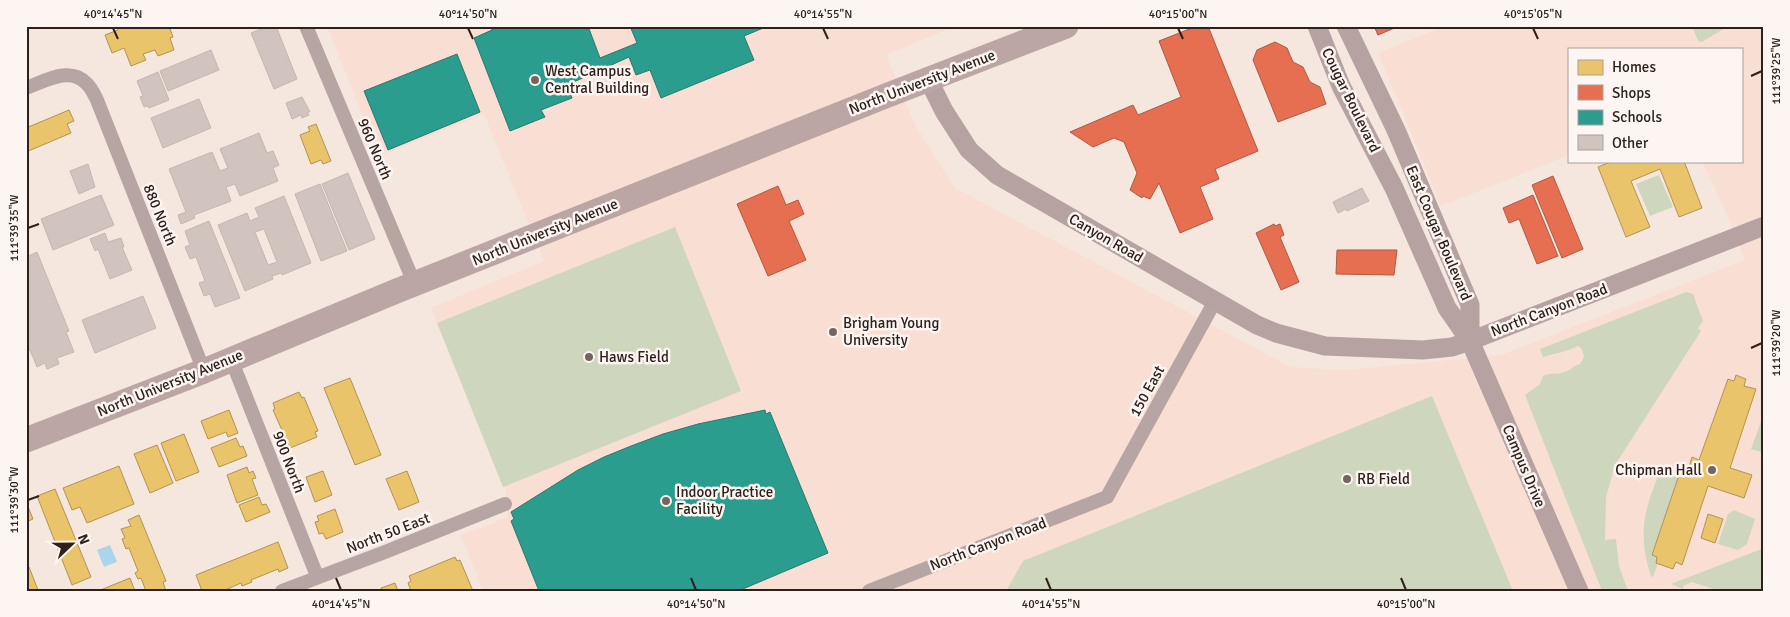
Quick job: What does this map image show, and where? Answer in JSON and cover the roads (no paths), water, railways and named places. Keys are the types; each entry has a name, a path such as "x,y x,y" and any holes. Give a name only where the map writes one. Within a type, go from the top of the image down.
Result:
{"highway":[{"name":"North University Avenue","path":"26,440 204,371 399,290 928,79 1066,26"}],"main road":[{"name":"Cougar Boulevard","path":"1316,26 1341,86 1387,174"},
{"name":"Cougar Boulevard","path":"1346,26 1365,67"},
{"name":"East Cougar Boulevard","path":"1365,67 1396,130 1470,305 1470,341"},
{"name":"Canyon Road","path":"928,79 944,112 969,150 997,175 1257,325 1276,333 1325,346"},
{"name":"East Cougar Boulevard","path":"1387,174 1447,308 1470,341"},
{"name":"North Canyon Road","path":"1325,346 1423,350 1452,346 1470,341 1764,226"},
{"name":"Campus Drive","path":"1470,341 1579,591"}],"street":[{"name":"960 North","path":"306,26 415,285"},
{"name":"880 North","path":"26,88 62,74 79,76 88,84 97,100 204,371"},
{"name":"150 East","path":"1107,497 1215,301"},
{"name":"900 North","path":"231,360 317,576"},
{"name":"North Canyon Road","path":"869,591 1107,497"},
{"name":"North 50 East","path":"282,591 505,504"}],"water":[{"path":"110,545 117,562 104,567 97,550"}],"place":[{"name":"West Campus Central Building","path":"535,80"},
{"name":"Brigham Young University","path":"833,332"},
{"name":"Haws Field","path":"589,357"},
{"name":"Chipman Hall","path":"1712,470"},
{"name":"RB Field","path":"1347,479"},
{"name":"Indoor Practice Facility","path":"666,501"}]}
